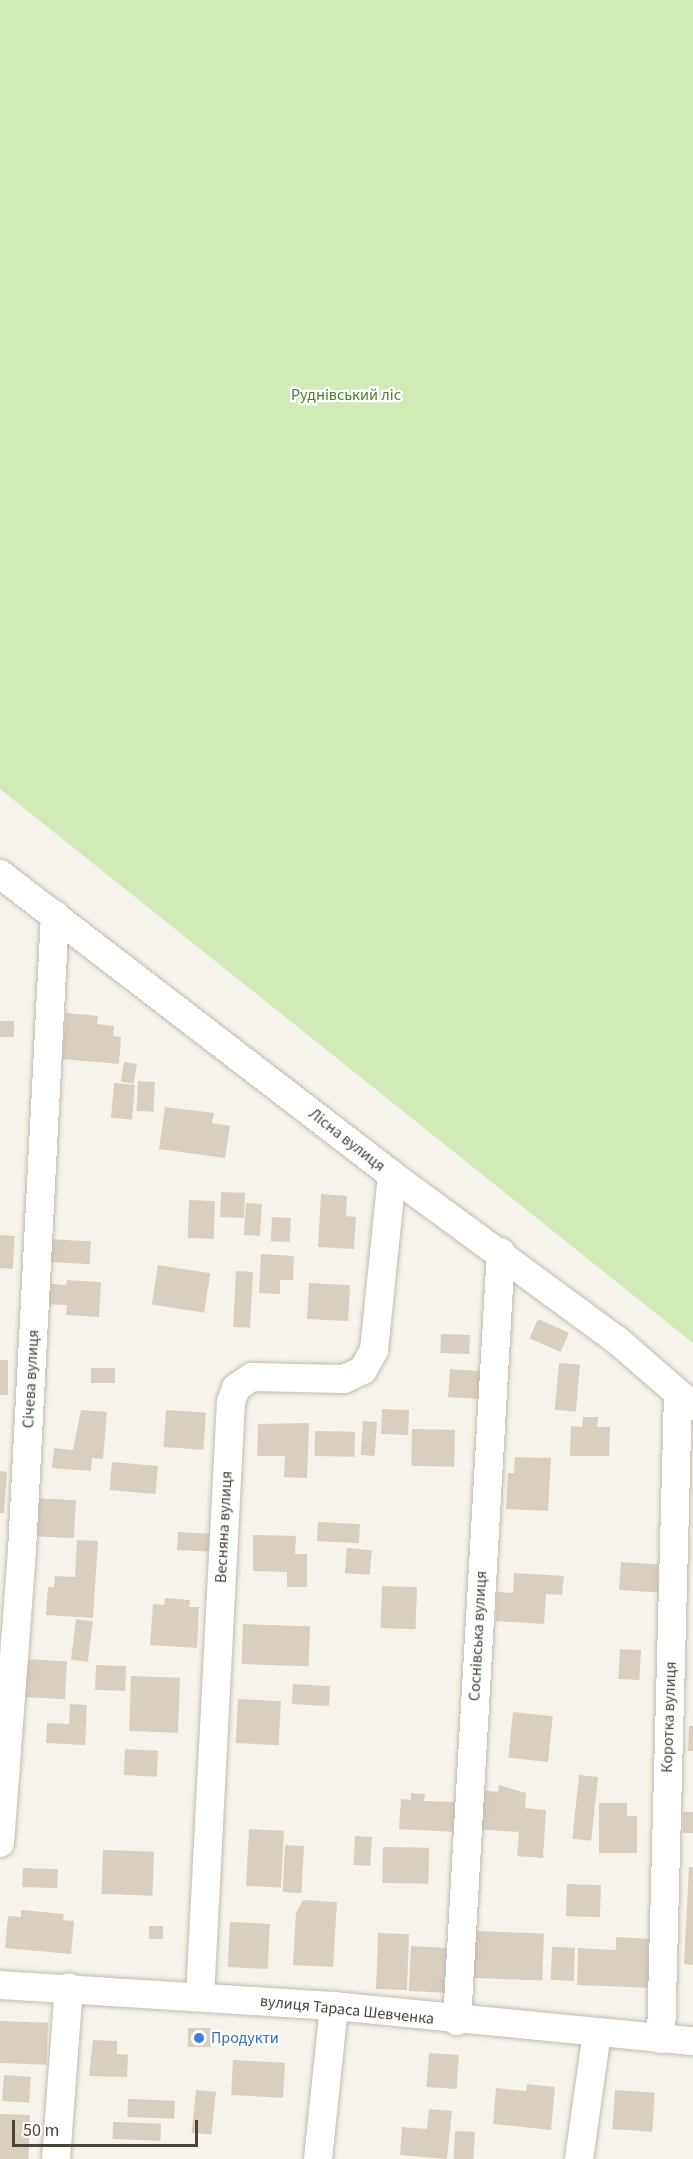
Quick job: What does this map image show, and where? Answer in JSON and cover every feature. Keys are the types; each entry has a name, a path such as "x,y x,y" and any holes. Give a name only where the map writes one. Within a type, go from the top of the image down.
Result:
{"street":[{"name":"Лісна вулиця","path":"0,874 392,1175 501,1252 618,1340 686,1400"},
{"name":"Січева вулиця","path":"0,1843 22,1551 55,915"},
{"name":"Весняна вулиця","path":"200,1997 231,1402 236,1388 252,1377 344,1379 363,1370 374,1350 392,1175"},
{"name":"Соснівська вулиця","path":"457,2021 501,1252"},
{"name":"Коротка вулиця","path":"661,2039 686,1400"},
{"name":"вулиця Тараса Шевченка","path":"0,1985 69,1987 334,2006 457,2021 693,2041"},
{"path":"56,2159 69,1987"},
{"path":"318,2159 334,2006"},
{"path":"579,2159 597,2033"}],"green space":[{"name":"Руднівський ліс","path":"0,0 693,0 693,1343 0,789"}],"building":[{"path":"66,1013 98,1016 97,1024 114,1026 113,1036 121,1037 119,1064 62,1059"},
{"path":"0,1021 14,1021 14,1037 0,1037"},
{"path":"124,1062 137,1064 134,1084 121,1082"},
{"path":"138,1081 155,1082 153,1112 136,1111"},
{"path":"114,1083 135,1085 132,1120 111,1118"},
{"path":"165,1107 214,1113 212,1123 230,1126 225,1158 159,1149"},
{"path":"221,1192 245,1193 244,1218 220,1217"},
{"path":"321,1194 347,1196 346,1216 356,1217 354,1249 318,1247"},
{"path":"189,1200 215,1201 214,1239 188,1238"},
{"path":"246,1203 262,1204 260,1236 244,1235"},
{"path":"272,1217 291,1218 290,1242 271,1241"},
{"path":"0,1235 15,1236 13,1269 0,1268"},
{"path":"48,1239 91,1241 90,1264 47,1262"},
{"path":"261,1254 294,1256 293,1280 280,1280 280,1294 259,1293"},
{"path":"158,1265 210,1273 204,1313 152,1305"},
{"path":"236,1271 253,1272 250,1328 233,1327"},
{"path":"67,1280 101,1282 99,1317 66,1315 67,1305 43,1304 44,1283 66,1285"},
{"path":"309,1283 350,1285 348,1321 307,1319"},
{"path":"538,1319 569,1333 561,1352 529,1338"},
{"path":"441,1334 470,1335 469,1354 440,1353"},
{"path":"0,1360 8,1360 8,1395 0,1395"},
{"path":"559,1363 580,1365 576,1412 555,1410"},
{"path":"91,1368 115,1368 115,1383 91,1383"},
{"path":"450,1369 481,1371 479,1399 448,1397"},
{"path":"382,1409 409,1410 408,1435 381,1434"},
{"path":"81,1410 107,1412 103,1459 92,1458 91,1471 52,1468 54,1448 73,1450"},
{"path":"166,1410 206,1413 203,1450 163,1447"},
{"path":"583,1417 598,1417 597,1427 610,1427 609,1456 570,1456 571,1426 582,1427"},
{"path":"363,1421 377,1422 375,1456 361,1455"},
{"path":"309,1423 307,1478 284,1477 285,1456 257,1456 258,1424"},
{"path":"412,1429 455,1430 454,1467 411,1466"},
{"path":"315,1431 355,1432 355,1457 315,1456"},
{"path":"515,1457 551,1458 548,1511 506,1509 508,1473 514,1473"},
{"path":"112,1462 158,1466 155,1494 110,1490"},
{"path":"0,1471 7,1472 4,1513 0,1513"},
{"path":"34,1498 76,1500 74,1538 32,1536"},
{"path":"318,1522 360,1524 359,1543 317,1541"},
{"path":"178,1532 214,1534 213,1552 177,1550"},
{"path":"253,1535 296,1536 295,1554 307,1554 307,1587 287,1587 287,1572 253,1571"},
{"path":"77,1540 98,1541 93,1618 46,1615 48,1587 54,1587 55,1576 75,1577"},
{"path":"347,1548 372,1550 370,1575 345,1573"},
{"path":"621,1562 663,1565 661,1593 619,1590"},
{"path":"514,1573 564,1576 562,1595 546,1594 544,1624 496,1621 497,1592 513,1593"},
{"path":"382,1586 417,1587 416,1629 381,1628"},
{"path":"165,1598 190,1600 189,1607 199,1607 197,1648 150,1645 153,1604 164,1605"},
{"path":"76,1619 93,1621 88,1662 71,1660"},
{"path":"243,1624 310,1626 309,1666 242,1664"},
{"path":"620,1649 641,1650 639,1680 618,1679"},
{"path":"24,1659 67,1661 65,1699 22,1697"},
{"path":"96,1665 126,1666 125,1691 95,1690"},
{"path":"131,1676 180,1678 178,1733 129,1731"},
{"path":"293,1684 330,1686 329,1706 292,1704"},
{"path":"238,1699 281,1701 279,1745 236,1743"},
{"path":"70,1704 87,1705 85,1745 46,1743 47,1723 69,1724"},
{"path":"513,1712 553,1716 548,1762 508,1758"},
{"path":"689,1726 693,1726 693,1751 688,1751"},
{"path":"125,1749 158,1751 157,1777 124,1775"},
{"path":"579,1775 598,1777 591,1841 572,1839"},
{"path":"499,1785 526,1793 525,1808 546,1810 543,1858 517,1856 519,1832 474,1829 477,1790 498,1792"},
{"path":"411,1793 425,1794 424,1801 456,1802 454,1832 399,1829 401,1799 411,1800"},
{"path":"599,1803 627,1803 627,1816 637,1816 637,1853 599,1853"},
{"path":"683,1812 693,1812 693,1833 683,1833"},
{"path":"249,1829 284,1831 281,1888 246,1886"},
{"path":"355,1836 372,1837 370,1866 353,1865"},
{"path":"285,1845 304,1846 302,1893 283,1892"},
{"path":"383,1847 429,1848 428,1884 382,1883"},
{"path":"103,1850 154,1852 152,1896 101,1894"},
{"path":"689,1867 693,1867 693,1965 684,1964"},
{"path":"23,1868 58,1869 57,1888 22,1887"},
{"path":"567,1884 601,1885 600,1917 566,1916"},
{"path":"303,1900 337,1902 333,1967 293,1965 296,1913"},
{"path":"21,1910 64,1914 63,1920 74,1921 71,1954 5,1948 8,1916 21,1917"},
{"path":"230,1922 270,1924 268,1969 228,1967"},
{"path":"149,1926 163,1926 163,1939 149,1939"},
{"path":"474,1931 544,1933 542,1980 472,1978"},
{"path":"378,1933 409,1934 407,1990 376,1989"},
{"path":"616,1937 653,1939 651,1988 577,1985 578,1948 616,1950"},
{"path":"411,1946 452,1948 450,1993 409,1991"},
{"path":"552,1947 575,1948 574,1981 551,1980"},
{"path":"0,2021 48,2023 47,2065 0,2063"},
{"name":"Продукти","path":"188,2028 211,2028 211,2047 188,2047"},
{"path":"93,2040 117,2041 117,2054 128,2055 127,2077 89,2076"},
{"path":"429,2053 459,2055 457,2089 427,2087"},
{"path":"233,2060 285,2063 283,2098 231,2095"},
{"path":"4,2075 31,2077 29,2103 2,2101"},
{"path":"527,2084 555,2087 551,2130 493,2124 496,2088 526,2091"},
{"path":"196,2090 216,2092 211,2135 192,2133"},
{"path":"615,2090 655,2093 652,2132 612,2129"},
{"path":"128,2099 175,2101 174,2119 127,2117"},
{"path":"429,2109 452,2111 447,2159 400,2155 402,2127 427,2129"},
{"path":"0,2114 30,2115 28,2159 0,2159"},
{"path":"113,2122 161,2124 160,2141 112,2139"},
{"path":"455,2131 475,2132 474,2159 454,2159"}],"place":[{"name":"Продукти","path":"199,2038"}]}
